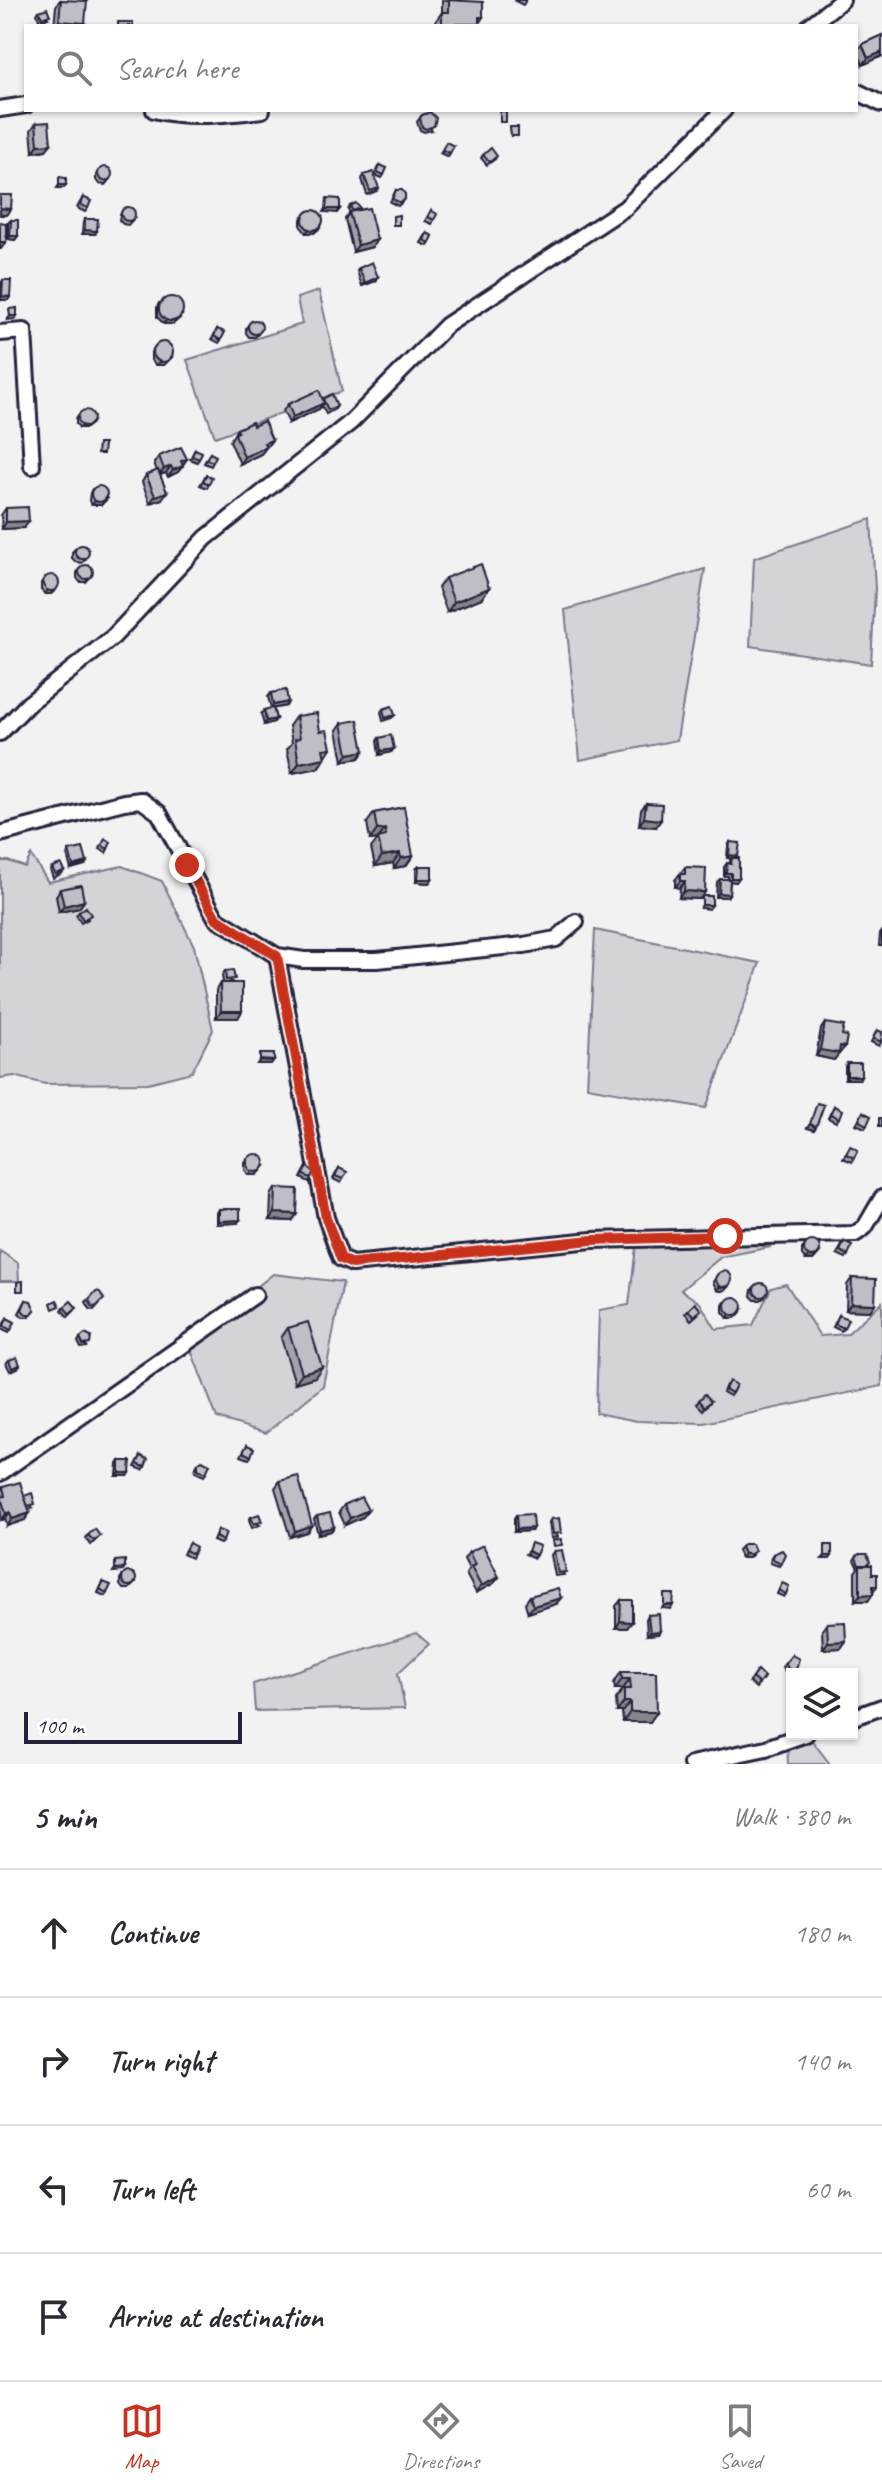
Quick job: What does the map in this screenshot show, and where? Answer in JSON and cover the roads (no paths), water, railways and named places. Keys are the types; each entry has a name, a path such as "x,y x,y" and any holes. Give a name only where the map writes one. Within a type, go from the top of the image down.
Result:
{"street":[{"path":"812,24 842,0"},
{"path":"858,92 882,104"},
{"path":"0,109 24,105"},
{"path":"161,112 200,116 241,112"},
{"path":"0,733 28,704 113,637 206,538 351,422 447,325 625,208 722,112"},
{"path":"0,333 24,331 32,466"},
{"path":"0,834 141,800 159,813 216,918 277,956 304,960 377,960 524,945 556,939 576,922"},
{"path":"277,956 326,1218 341,1259 352,1264 592,1240 855,1234 865,1227 882,1198"},
{"path":"0,1473 255,1295"},
{"path":"858,1716 882,1707"},
{"path":"691,1764 789,1740"}]}
